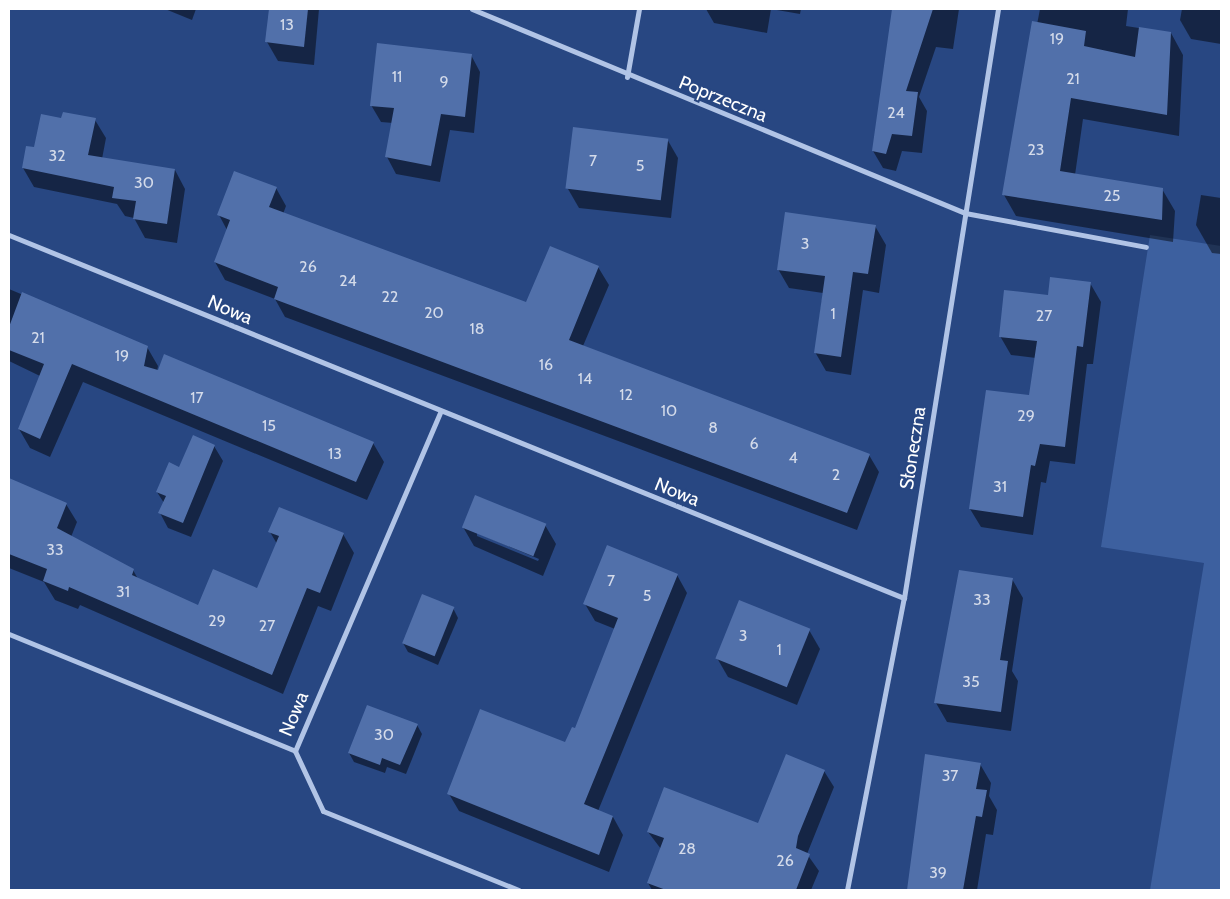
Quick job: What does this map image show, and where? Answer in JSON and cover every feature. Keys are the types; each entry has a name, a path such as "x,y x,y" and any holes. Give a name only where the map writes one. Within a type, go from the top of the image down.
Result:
{"street":[{"name":"Poprzeczna","path":"472,9 627,77 965,213 1146,247"},
{"path":"627,77 639,9"},
{"name":"Słoneczna","path":"847,890 904,598 998,9"},
{"name":"Nowa","path":"9,235 440,414 904,598"},
{"name":"Nowa","path":"295,751 440,414"},
{"name":"Nowa","path":"9,634 295,751 323,811 519,890"}],"shaded area":[{"path":"1150,235 1221,246 1221,890 1150,890 1204,563 1101,547"}],"building":[{"path":"269,9 308,9 304,47 265,42"},
{"path":"892,9 933,9 906,91 918,92 912,136 892,134 886,154 872,151"},
{"path":"1032,21 1086,31 1084,46 1135,57 1139,27 1171,32 1167,115 1071,98 1060,171 1163,188 1162,220 1002,195"},
{"path":"377,43 472,54 465,117 441,114 431,166 385,157 394,108 370,106"},
{"path":"63,112 96,118 88,155 175,169 167,224 133,219 136,201 112,198 114,187 22,168 26,146 34,147 41,114 61,118"},
{"path":"573,127 668,139 661,200 565,189"},
{"path":"234,171 277,187 269,207 526,302 550,246 599,266 569,340 870,454 847,513 274,299 278,287 214,262 230,220 217,215"},
{"path":"785,212 876,225 868,274 853,272 841,357 814,353 825,276 777,270"},
{"path":"1050,277 1091,282 1083,347 1077,346 1065,447 1040,444 1035,466 1031,465 1023,517 969,509 986,390 1029,395 1037,341 999,337 1004,290 1048,295"},
{"path":"22,292 148,346 144,366 158,370 164,354 374,442 356,482 72,364 40,439 18,429 44,364 9,350 9,327"},
{"path":"193,435 215,445 183,523 158,513 166,496 156,492 169,462 179,467"},
{"path":"9,478 67,503 57,528 134,569 132,575 198,605 213,569 257,588 279,536 268,532 279,507 344,533 320,593 307,588 272,675 69,587 68,591 43,581 47,569 9,554"},
{"path":"475,495 546,524 533,556 462,527"},
{"path":"607,545 678,574 584,804 613,816 599,855 447,794 480,709 565,742 572,727 575,728 618,618 583,604"},
{"path":"959,570 1013,578 1000,660 1008,661 1001,712 934,703"},
{"path":"422,594 454,607 435,656 402,643"},
{"path":"739,600 810,629 787,687 715,658"},
{"path":"367,705 418,724 400,765 382,758 380,765 348,753"},
{"path":"786,754 825,770 798,836 796,848 810,854 796,890 666,890 647,883 664,838 647,832 664,787 758,823"},
{"path":"925,754 981,763 976,789 987,790 982,817 976,816 963,890 907,890"}]}
